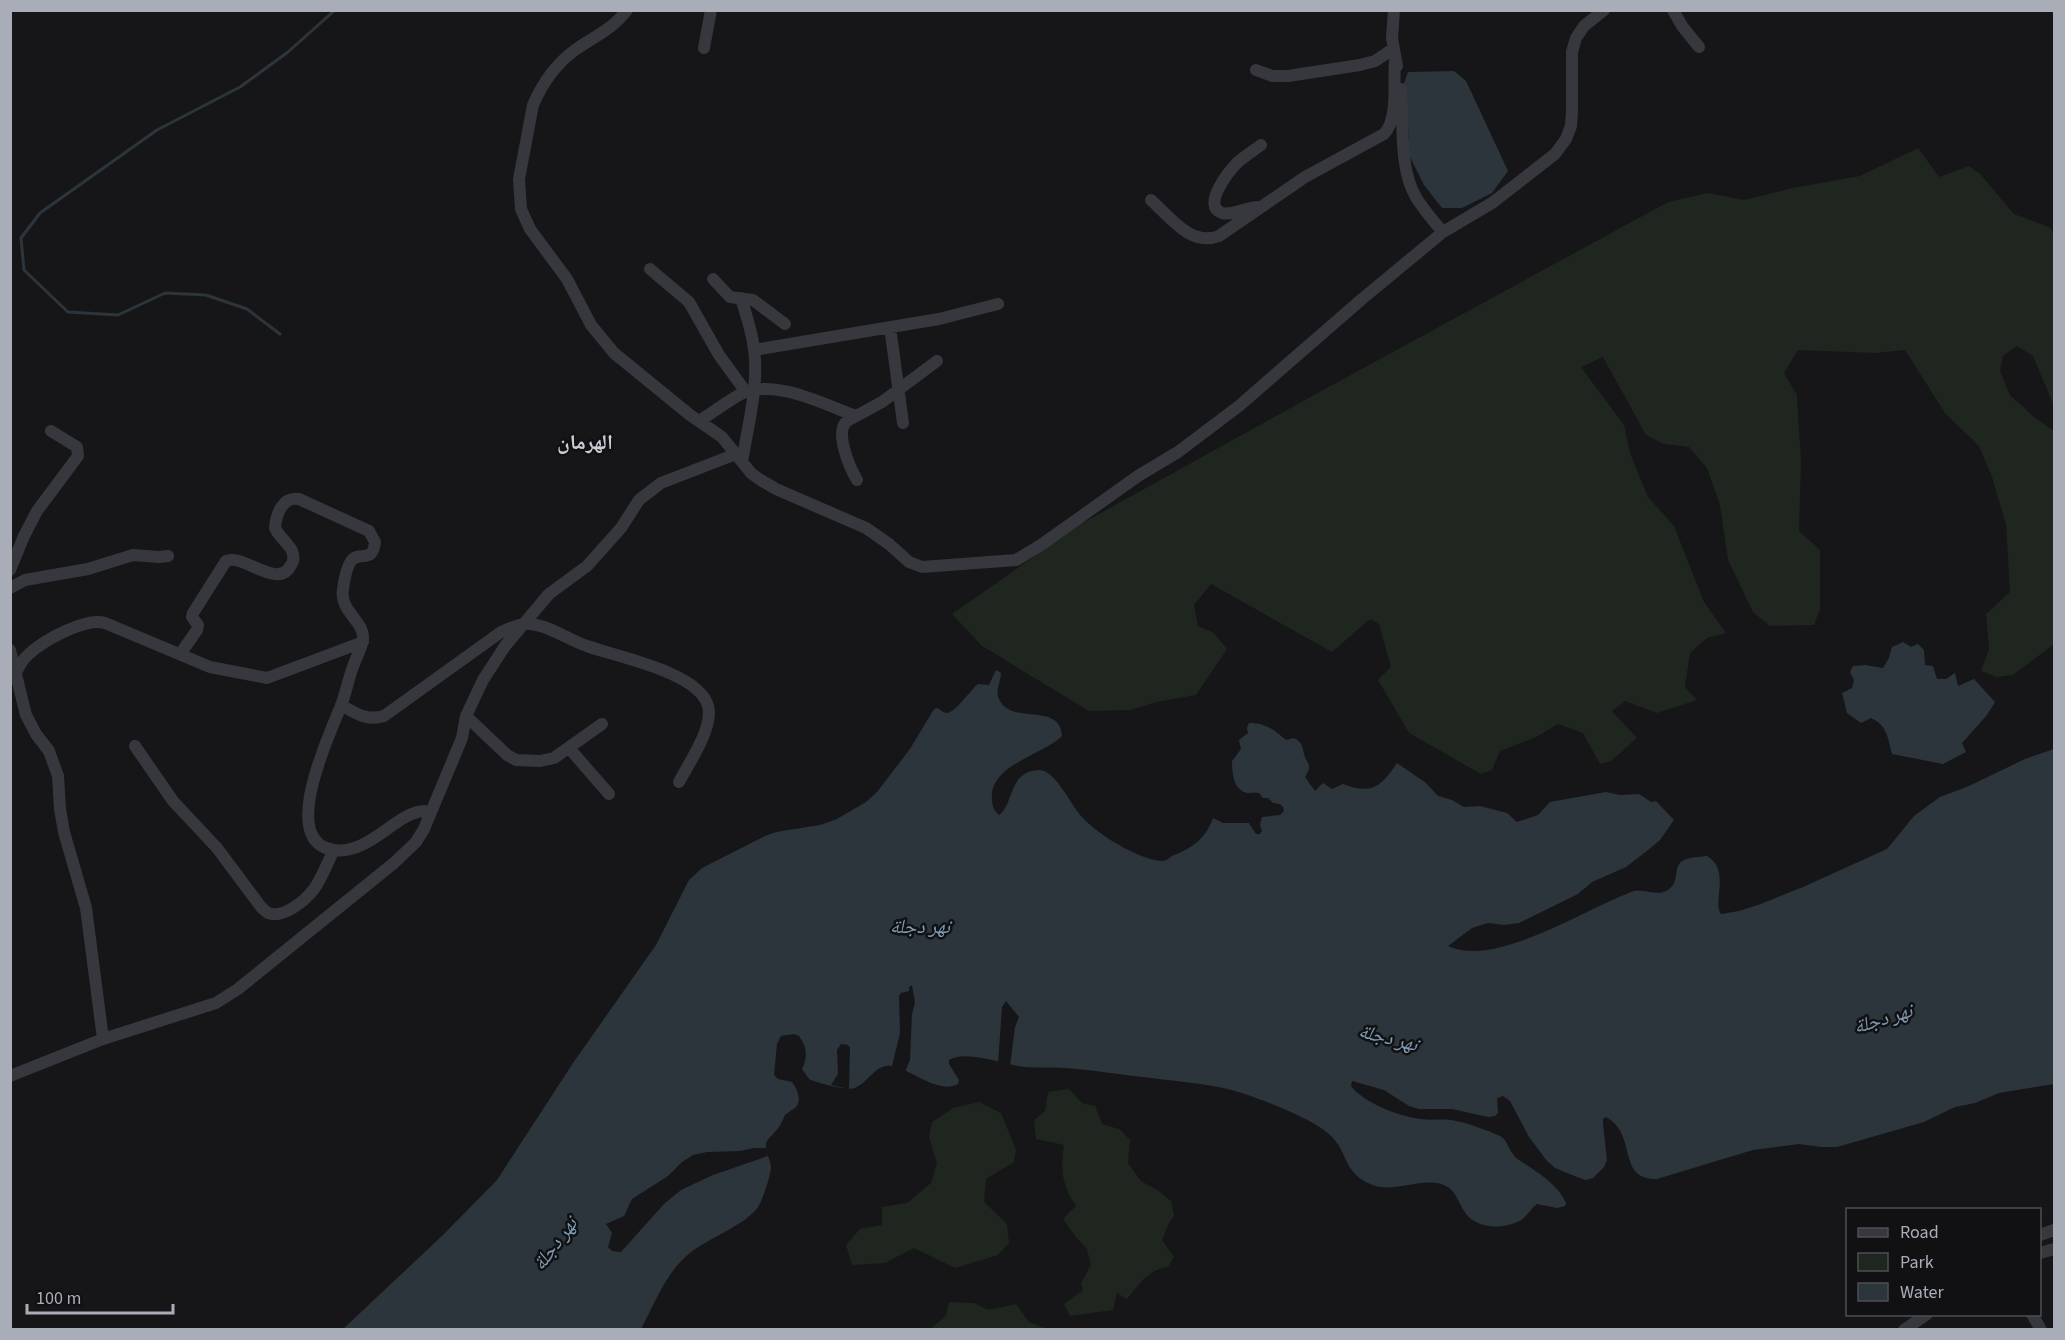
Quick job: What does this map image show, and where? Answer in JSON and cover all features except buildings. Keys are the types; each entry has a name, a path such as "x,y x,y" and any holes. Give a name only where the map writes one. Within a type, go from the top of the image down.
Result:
{"street":[{"path":"627,10 611,27 566,58 543,84 533,105 519,179 519,199 530,229 567,279 584,314 598,335 614,353 699,421 722,436 751,473 767,485 866,528 915,565 927,567 1016,560 1041,545 1138,476 1178,452 1239,406 1443,232 1492,203 1555,154 1562,146 1571,126 1573,45 1579,31 1604,10"},
{"path":"705,48 711,10"},
{"path":"1151,200 1187,232 1199,239 1219,236 1305,177 1379,138 1389,129 1394,116 1392,26 1394,10"},
{"path":"1673,10 1682,26 1699,47"},
{"path":"1256,70 1281,76 1350,67 1394,55"},
{"path":"1394,55 1400,88 1407,172 1416,198 1443,232"},
{"path":"1261,145 1233,167 1214,198 1214,205 1223,213 1263,206"},
{"path":"650,269 688,302 715,350 750,391"},
{"path":"713,279 730,297 753,300 785,324"},
{"path":"739,458 754,350 741,298"},
{"path":"754,350 945,317 998,304"},
{"path":"890,327 903,423"},
{"path":"857,480 849,464 841,429 844,423 882,402 937,361"},
{"path":"699,421 750,391 772,389 790,392 856,416"},
{"path":"10,570 37,511 78,456 77,447 51,431"},
{"path":"10,1076 103,1039 216,1003 238,989 406,853 424,829 462,738 466,716 493,662 505,646 526,624 549,594 587,566 621,528 639,500 661,483 739,458"},
{"path":"181,653 197,630 198,625 192,617 193,613 226,561 234,559 273,574 284,573 291,566 292,550 277,532 275,524 285,501 295,498 369,531 374,538 375,547 370,554 363,558 355,558 351,562 342,591 346,606 362,630 363,642 319,760 307,810 308,824 314,838 322,847 333,850 357,848 420,811 425,811 429,817"},
{"path":"10,588 25,580 88,569 133,555 168,556"},
{"path":"16,673 24,659 37,648 89,622 105,623 217,669 267,678 363,642"},
{"path":"341,705 360,716 374,719 390,714 485,643 515,626 540,625 588,647 662,670 680,678 702,694 708,704 710,715 707,727 679,782"},
{"path":"10,650 26,715 36,734 50,752 58,776 64,832 86,908 103,1039"},
{"path":"466,716 507,755 516,760 540,761 554,758 602,724"},
{"path":"135,746 173,801 217,848 261,907 268,913 278,914 288,910 305,898 314,889 333,850"},
{"path":"569,748 609,794"},
{"path":"1904,1329 1923,1316"},
{"path":"2033,1316 2042,1329"}],"green space":[{"path":"1918,148 1939,177 1969,166 1980,174 2014,214 2051,228 2054,236 2054,406 2033,356 2017,346 2003,356 2000,371 2010,395 2034,417 2054,431 2054,644 2013,675 1997,677 1981,671 1989,649 1986,614 2010,592 2006,524 1992,477 1979,446 1945,413 1905,350 1876,353 1798,350 1784,373 1797,395 1801,462 1799,531 1820,550 1820,609 1814,625 1770,626 1753,612 1728,560 1720,505 1707,468 1689,447 1664,444 1646,435 1603,357 1581,367 1624,425 1630,453 1648,497 1674,526 1704,602 1726,633 1707,638 1690,653 1685,687 1697,700 1657,713 1625,701 1612,711 1637,738 1611,761 1600,764 1583,733 1558,724 1536,737 1500,751 1492,770 1481,774 1409,733 1378,680 1391,667 1379,624 1370,619 1332,652 1211,584 1194,605 1198,626 1214,633 1227,649 1196,695 1157,702 1131,710 1089,711 982,646 952,614 1081,524 1668,202 1708,193 1744,200 1793,188 1860,176"},
{"path":"1069,1089 1082,1103 1095,1106 1102,1124 1119,1129 1130,1140 1128,1163 1141,1181 1171,1201 1174,1216 1162,1240 1174,1257 1168,1267 1149,1274 1127,1299 1117,1293 1113,1310 1070,1316 1064,1304 1083,1290 1081,1283 1091,1265 1087,1249 1063,1219 1076,1206 1063,1177 1064,1145 1036,1139 1034,1120 1045,1111 1048,1092"},
{"path":"979,1102 1001,1113 1016,1150 1014,1162 986,1179 984,1202 1007,1224 1009,1243 998,1255 955,1268 914,1248 885,1263 852,1265 846,1245 860,1229 882,1225 882,1207 907,1203 931,1183 937,1163 929,1137 932,1122 953,1108"},
{"path":"949,1302 974,1303 988,1310 1016,1304 1029,1322 1048,1329 930,1329 946,1316"}],"water":[{"path":"1454,71 1466,81 1508,171 1492,193 1462,208 1442,208 1424,185 1409,155 1403,86 1408,72"},
{"path":"1903,642 1911,647 1918,644 1924,650 1925,665 1933,666 1937,679 1946,679 1955,673 1958,686 1974,679 1995,702 1987,715 1962,743 1966,752 1943,764 1892,754 1886,733 1880,724 1871,718 1861,723 1847,713 1842,693 1852,688 1854,680 1850,672 1853,666 1883,668 1892,647"},
{"name":"نهر دجلة","path":"996,670 1001,673 998,696 1003,705 1012,711 1052,719 1059,725 1062,736 999,777 993,787 992,799 996,812 999,815 1004,810 1013,789 1022,776 1039,770 1057,782 1089,824 1119,845 1153,860 1165,860 1193,845 1203,837 1213,818 1223,823 1249,823 1256,834 1260,834 1262,817 1280,815 1284,811 1280,804 1263,798 1259,793 1244,792 1235,783 1232,761 1241,749 1239,740 1248,733 1249,723 1265,725 1286,740 1294,738 1300,742 1309,767 1305,777 1315,791 1323,783 1332,789 1343,784 1361,789 1375,787 1386,778 1397,763 1426,783 1438,796 1464,807 1480,806 1507,813 1517,822 1538,815 1550,802 1606,792 1620,795 1639,794 1651,802 1656,801 1674,820 1660,840 1626,867 1592,882 1578,894 1519,923 1504,925 1488,923 1472,928 1448,946 1468,951 1515,943 1634,891 1658,893 1666,891 1674,884 1680,863 1692,858 1707,856 1718,869 1720,877 1718,902 1721,914 1758,905 1887,849 1914,816 1940,797 2025,759 2054,749 2054,1084 1999,1093 1975,1103 1955,1107 1924,1122 1837,1147 1799,1144 1753,1150 1657,1179 1644,1177 1636,1172 1631,1164 1622,1134 1606,1117 1603,1119 1603,1124 1607,1160 1604,1167 1593,1178 1586,1180 1555,1168 1547,1161 1529,1137 1510,1101 1503,1096 1497,1098 1498,1113 1488,1117 1452,1109 1419,1109 1409,1106 1384,1090 1352,1081 1351,1086 1364,1098 1392,1112 1420,1119 1462,1122 1500,1136 1515,1157 1552,1184 1566,1203 1565,1206 1557,1208 1537,1204 1520,1221 1495,1227 1481,1224 1468,1217 1454,1194 1446,1186 1428,1183 1379,1187 1370,1184 1355,1174 1336,1142 1314,1123 1255,1097 1234,1091 1198,1084 1087,1070 1024,1067 965,1056 949,1060 959,1080 958,1084 942,1086 933,1084 899,1068 885,1066 860,1086 851,1089 809,1079 802,1069 806,1056 804,1044 799,1036 794,1034 781,1036 777,1044 774,1075 778,1079 792,1082 799,1101 796,1107 785,1115 778,1129 767,1141 766,1148 771,1168 758,1207 745,1219 690,1253 674,1269 641,1329 342,1330 443,1235 497,1180 573,1063 656,945 689,880 702,868 765,836 820,825 837,819 866,802 877,792 910,749 934,709 937,708 945,713 954,710 978,684 989,685"}],"pier":[{"path":"912,985 915,1003 912,1014 910,1060 905,1072 892,1066 900,1033 899,996 909,991"},
{"path":"1006,1001 1019,1017 1015,1027 1010,1066 998,1063 1002,1007"},
{"path":"841,1044 848,1045 850,1048 849,1089 831,1085 838,1074 837,1050"},
{"path":"766,1148 768,1156 713,1175 681,1190 664,1204 621,1252 612,1251 608,1247 612,1233 606,1224 624,1216 632,1199 668,1176 682,1162 693,1155 707,1152 740,1151"}],"waterway":[{"path":"280,334 247,309 206,295 165,293 118,315 68,312 24,270 21,238 40,213 157,130 240,87 288,52 335,10"}],"district":[{"name":"الهرمان","path":"585,442"}]}
